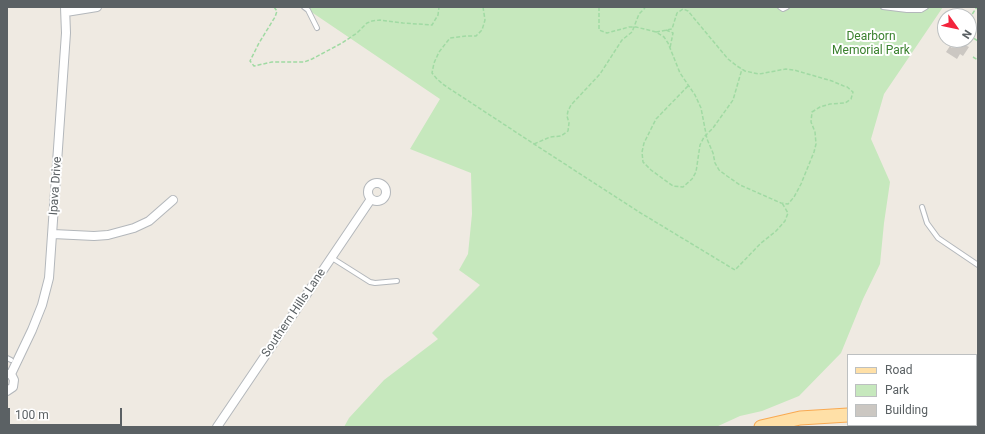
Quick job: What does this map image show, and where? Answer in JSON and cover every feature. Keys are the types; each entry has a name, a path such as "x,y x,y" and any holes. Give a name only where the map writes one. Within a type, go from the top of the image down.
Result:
{"main road":[{"path":"761,427 800,418 847,415"}],"street":[{"path":"66,10 97,7"},
{"name":"Ipava Drive","path":"12,359 32,330 42,305 49,278 66,33 66,10"},
{"path":"53,234 94,236 108,235 131,229 148,221 173,200"},
{"name":"Southern Hills Lane","path":"217,427 371,200"},
{"path":"7,391 13,387 14,380 9,374 12,359"}],"lane":[{"path":"304,7 308,10 317,28"},
{"path":"780,7 782,9 787,7"},
{"path":"883,7 921,10 926,7"},
{"path":"922,207 927,223 938,238 978,265"},
{"path":"331,258 370,282 398,281"}],"path":[{"path":"274,7 277,11 275,17 250,61 254,66 272,62 304,62 312,59 342,43 357,33 367,23 372,21 380,20 403,23 432,24 438,15 439,7"},
{"path":"483,7 485,20 482,30 476,36 450,38 434,63 432,73 444,85 534,144 639,212 734,270 785,221 788,213 782,203"},
{"path":"599,7 599,30 607,34 629,26 656,32 664,37 680,73 695,95 701,108 707,139 713,153 715,163 719,170 740,185 782,203 788,204 794,197 801,184 814,152 816,144 815,132 811,122 812,112 820,107 830,104 845,103 851,100 853,92 846,86 794,70 786,69 759,74 742,69 728,58 688,11 683,8 677,12 672,29 656,32"},
{"path":"534,144 550,137 561,136 568,131 568,111 600,74 622,40 632,32 639,14 645,8"},
{"path":"666,30 673,34 670,48"},
{"path":"973,57 978,60"},
{"path":"688,86 656,119 644,143 642,152 642,162 651,170 673,186 683,187 692,179 696,172 700,145 704,137 713,128 733,100 742,69"}],"green space":[{"name":"Dearborn Memorial Park","path":"304,7 943,7 937,8 937,16 884,94 871,139 890,182 880,264 863,299 841,353 799,396 762,411 740,416 716,427 344,427 349,418 384,380 438,339 432,333 480,285 459,270 468,254 472,214 471,173 410,149 440,99"}],"building":[{"path":"949,48 968,48 963,56 960,54 957,59 946,52"}]}
